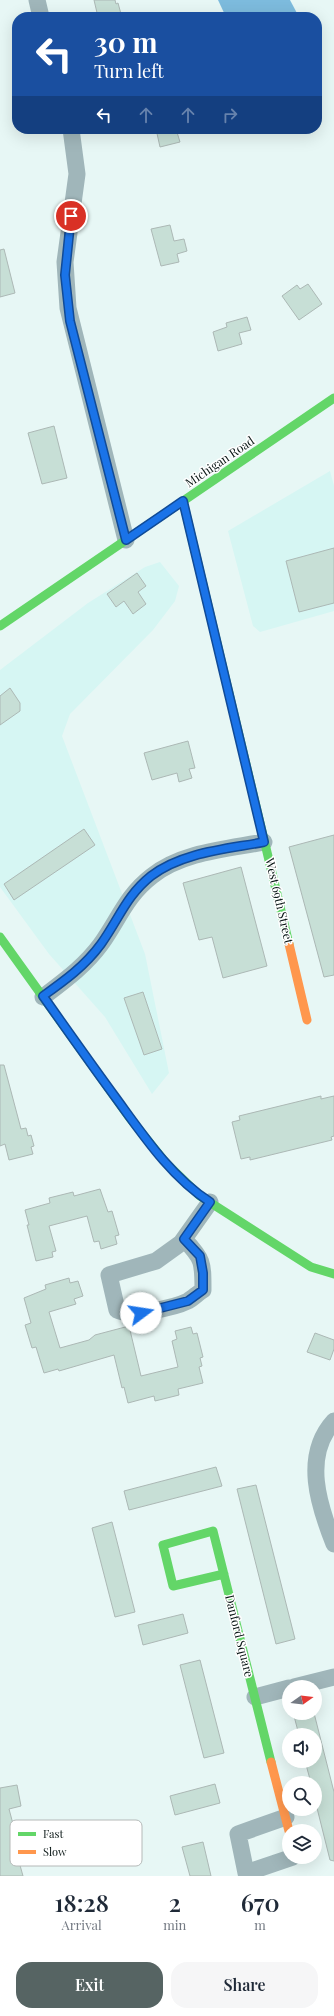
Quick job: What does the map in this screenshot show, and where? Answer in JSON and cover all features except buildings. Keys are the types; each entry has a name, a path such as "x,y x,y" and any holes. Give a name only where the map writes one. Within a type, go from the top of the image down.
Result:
{"street":[{"path":"37,0 40,12"},
{"path":"72,134 76,174 65,262 68,308 126,540"},
{"name":"Michigan Road","path":"0,626 334,398"},
{"name":"West 69th Street","path":"183,501 307,1020"},
{"path":"43,996 75,973 87,960 104,940 129,898 152,876 169,865 188,858 264,842"},
{"path":"0,937 129,1117 166,1162 200,1196 312,1267 334,1274"},
{"path":"184,1239 200,1256 203,1273 203,1290 188,1301 141,1313 122,1312 117,1310 109,1275 156,1261 181,1243 210,1202"},
{"path":"334,1421 326,1430 318,1451 316,1480 321,1510 334,1544"},
{"name":"Danford Square","path":"224,1574 173,1586 163,1545 213,1531 288,1824"},
{"path":"322,1680 334,1677"},
{"path":"255,1697 282,1690"},
{"name":"Danford Square","path":"282,1825 238,1834 246,1873 282,1861"}],"shaded area":[{"path":"330,471 334,486 334,611 260,632 253,626 228,531"},
{"path":"160,562 179,586 175,601 153,630 70,714 62,736 145,954 169,1073 152,1094 105,1017 49,954 0,887 0,670 88,603 145,567"}],"water":[{"path":"218,0 290,0 296,12 224,12"}],"traffic: fast":[{"path":"0,626 334,398"},
{"path":"183,501 289,944"},
{"path":"0,937 129,1117 166,1163 200,1196 311,1267 334,1274"},
{"path":"224,1574 173,1586 163,1545 213,1531 271,1762"}],"traffic: slow":[{"path":"289,944 307,1020"},
{"path":"271,1762 287,1824"}],"route":[{"path":"71,216 68,229 65,262 70,321 126,540 183,501 264,842 192,856 174,863 152,876 129,898 100,945 79,969 43,996 129,1117 166,1162 200,1196 210,1202 184,1239 200,1256 203,1273 203,1290 188,1301 141,1313"}]}
